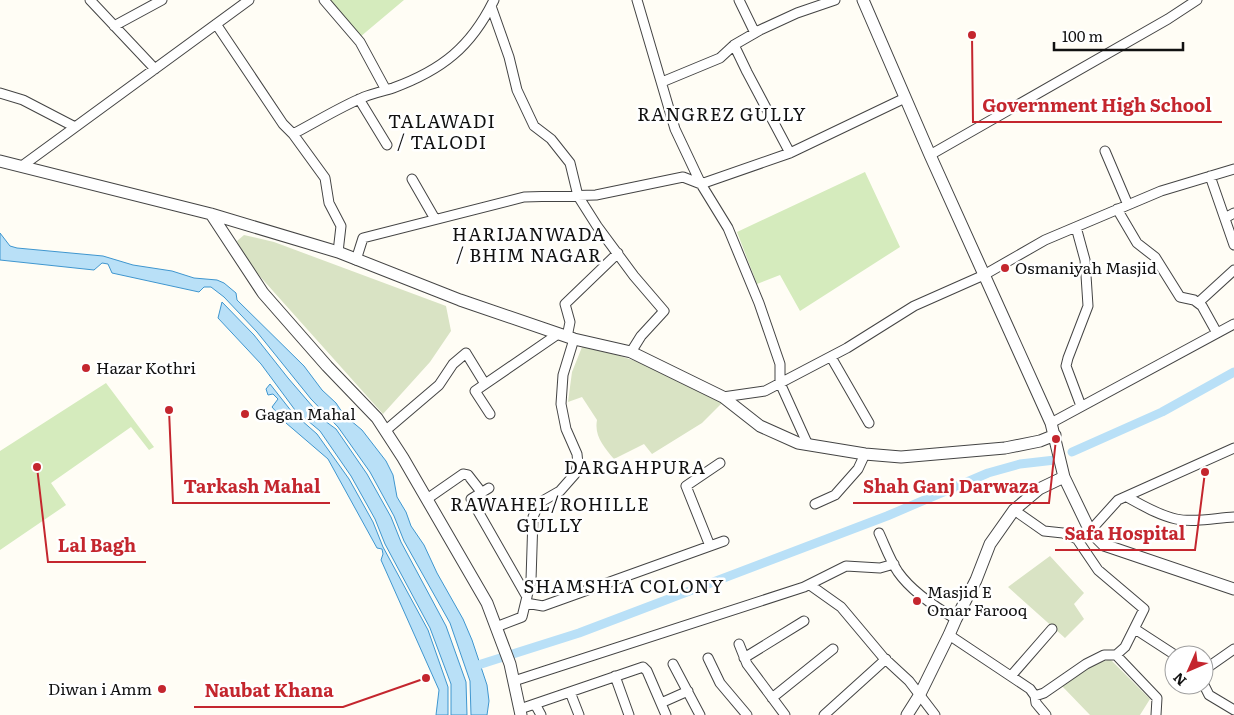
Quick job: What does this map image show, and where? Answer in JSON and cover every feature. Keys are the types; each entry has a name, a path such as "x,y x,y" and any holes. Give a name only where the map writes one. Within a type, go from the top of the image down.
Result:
{"street":[{"path":"90,0 155,69"},
{"path":"114,26 162,0"},
{"path":"22,166 249,0"},
{"path":"324,0 360,42 386,90"},
{"path":"636,0 675,129 701,184 728,228 759,303 780,364 780,383 808,445"},
{"path":"739,0 755,33"},
{"path":"662,82 720,58 734,44 796,13 835,0"},
{"path":"930,155 1168,19 1197,0"},
{"path":"866,1 930,155 1051,422 1064,477 1090,531 1104,545 1234,589"},
{"path":"293,134 359,99 433,71 462,48 484,20 492,3"},
{"path":"492,3 517,90 534,126 551,139 570,163 578,196 597,226 664,311 641,336 631,352"},
{"path":"216,24 283,124 293,134 325,178 329,203 341,226 338,252"},
{"path":"734,44 746,72 790,153"},
{"path":"0,92 23,100 75,127"},
{"path":"356,260 363,238 524,196 596,196 683,177 701,184 790,153 905,98"},
{"path":"359,99 387,145"},
{"path":"1105,151 1128,205"},
{"path":"0,161 211,214 338,252 460,300 566,337 631,352 723,396 760,426 798,443 866,454 901,457 1005,448 1055,436"},
{"path":"723,396 765,391 830,357 914,306 984,275 1044,240 1160,191 1234,169"},
{"path":"1210,176 1234,245"},
{"path":"412,180 435,219"},
{"path":"1117,209 1137,243 1155,257 1180,297 1199,302 1217,334"},
{"path":"1225,218 1234,213"},
{"path":"211,214 263,293 326,366 377,418 386,431 487,603 510,664 521,712 535,704 643,667 647,671 666,715"},
{"path":"1076,227 1085,260 1088,306 1066,366 1081,406"},
{"path":"497,630 522,617 531,580 533,516 539,503 560,491 575,474 578,464 577,454 566,429 561,404 566,337 570,322 565,304 618,253"},
{"path":"1199,302 1234,270"},
{"path":"1051,422 1234,324"},
{"path":"490,414 475,391 566,337"},
{"path":"386,431 439,384 453,364 466,353 485,384"},
{"path":"830,357 869,423"},
{"path":"1077,539 1090,531 1118,500 1234,448"},
{"path":"815,504 835,494 858,468 866,454"},
{"path":"710,546 686,486 720,463"},
{"path":"426,499 463,474 468,475 486,490 471,499 526,600 543,606 724,541"},
{"path":"907,715 919,696 976,580 990,544 1014,510 1039,489 1064,477"},
{"path":"1126,497 1177,519 1234,517"},
{"path":"1014,510 1044,531 1064,533 1077,539 1098,570 1144,609 1125,647 1116,654 1104,655 1086,664 1044,693 1035,696"},
{"path":"879,533 898,572 911,587 937,608 956,619"},
{"path":"514,681 810,585 846,566 880,568 894,564"},
{"path":"810,585 841,607 886,659 909,681 935,715"},
{"path":"744,658 804,621"},
{"path":"1011,676 1052,629"},
{"path":"1135,629 1164,648"},
{"path":"949,635 1030,689 1035,696 1036,703 1046,715"},
{"path":"739,644 744,658 785,715"},
{"path":"772,698 833,649"},
{"path":"1214,663 1234,649"},
{"path":"1116,654 1157,698 1156,715"},
{"path":"708,658 720,682 747,715"},
{"path":"824,715 886,659"},
{"path":"673,664 700,715"},
{"path":"615,676 629,715"},
{"path":"661,703 688,691"},
{"path":"570,692 579,715"},
{"path":"1209,695 1234,710"},
{"path":"535,704 541,715"}],"green space":[{"path":"330,0 404,0 360,37"},
{"path":"865,172 900,247 800,311 780,275 757,284 737,232"},
{"path":"244,235 274,242 446,306 451,331 430,362 383,414 248,263 237,241"},
{"path":"582,347 617,355 657,368 723,402 702,423 652,454 644,444 614,459 598,436 597,420 582,397 568,402 572,372"},
{"path":"106,383 154,447 149,450 131,427 51,483 66,505 0,550 0,451"},
{"path":"1050,556 1084,593 1074,604 1084,619 1065,638 1008,587"},
{"path":"1110,659 1150,699 1140,715 1090,715 1061,685 1088,667"}],"water":[{"path":"0,233 10,246 17,248 103,256 133,265 172,271 194,278 217,280 236,293 237,300 304,366 344,415 362,430 386,461 393,475 397,497 463,619 472,640 487,685 489,701 487,715 471,715 470,681 450,623 404,541 394,516 370,472 338,427 311,399 257,332 224,297 211,287 204,287 199,292 112,273 108,264 102,263 94,270 0,260"},
{"path":"222,302 254,335 325,421 336,429 367,474 446,626 466,682 467,715 451,715 451,684 430,628 351,476 320,431 295,410 261,364 218,318"},
{"path":"270,384 292,412 317,434 349,479 373,522 383,547 428,630 448,687 448,715 436,715 439,690 381,560 382,549 377,548 328,459 286,423 272,407 278,399 273,394 268,395 266,389"}],"waterway":[{"path":"1072,452 1162,412 1234,372"},
{"path":"475,666 579,633 887,516 988,473 1020,464 1055,460"}],"place":[{"name":"Government High School","path":"972,35"},
{"name":"Osmaniyah Masjid","path":"1005,268"},
{"name":"Hazar Kothri","path":"86,368"},
{"name":"Tarkash Mahal","path":"169,410"},
{"name":"Gagan Mahal","path":"245,414"},
{"name":"Shah Ganj Darwaza","path":"1056,439"},
{"name":"Lal Bagh","path":"37,467"},
{"name":"Safa Hospital","path":"1205,472"},
{"name":"Masjid E Omar Farooq","path":"917,601"},
{"name":"Naubat Khana","path":"426,678"},
{"name":"Diwan i Amm","path":"162,689"}],"district":[{"name":"RANGREZ GULLY","path":"722,115"},
{"name":"TALAWADI / TALODI","path":"442,132"},
{"name":"HARIJANWADA / BHIM NAGAR","path":"529,245"},
{"name":"DARGAHPURA","path":"635,468"},
{"name":"RAWAHEL/ROHILLE GULLY","path":"550,515"},
{"name":"SHAMSHIA COLONY","path":"624,587"}]}
